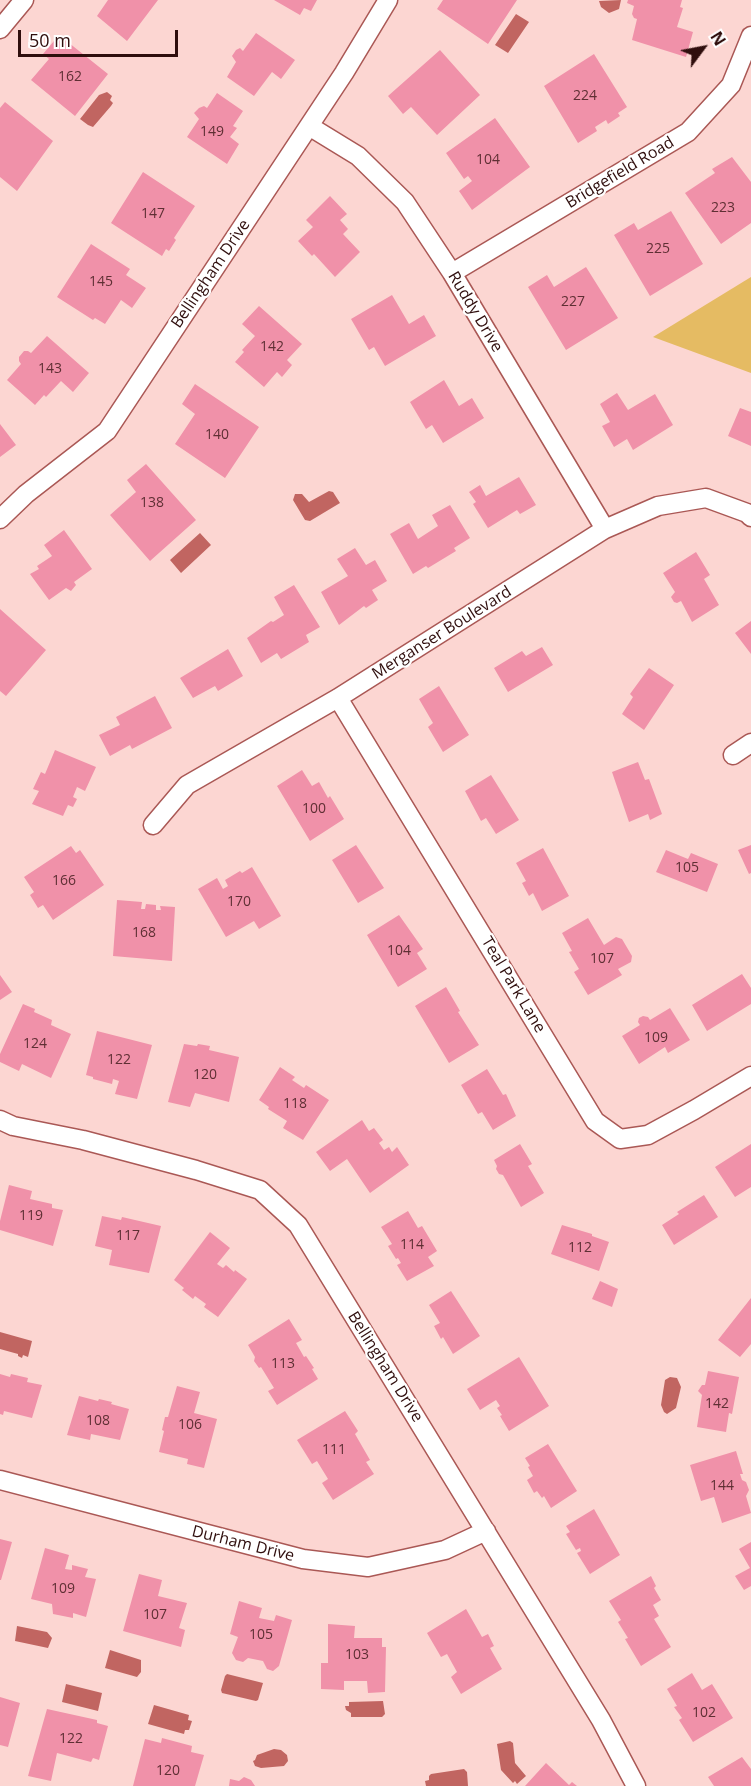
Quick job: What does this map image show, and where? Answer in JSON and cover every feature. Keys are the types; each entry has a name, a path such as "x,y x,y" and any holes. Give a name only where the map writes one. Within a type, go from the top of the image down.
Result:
{"street":[{"path":"0,29 24,0"},
{"name":"Bellingham Drive","path":"0,519 26,494 107,431 309,126 388,0"},
{"name":"Bridgefield Road","path":"452,273 688,132 731,85 751,36"},
{"name":"Ruddy Drive","path":"309,126 358,156 405,202 452,273 605,529"},
{"name":"Merganser Boulevard","path":"153,825 187,785 338,698 605,529 657,506 706,498 751,516"},
{"name":"Teal Park Lane","path":"338,698 595,1121 620,1139 648,1135 751,1076"},
{"path":"733,755 751,743"},
{"name":"Bellingham Drive","path":"0,1120 13,1126 83,1140 196,1170 260,1190 298,1225 601,1720 636,1786"},
{"name":"Durham Drive","path":"0,1480 293,1556 368,1567 445,1550 486,1531"}],"shaded area":[{"path":"621,0 619,9 609,13 601,7 599,1"},
{"path":"516,14 529,22 508,53 495,45"},
{"path":"107,92 112,96 110,100 113,103 93,127 80,119 99,95"},
{"path":"751,277 751,373 653,337"},
{"path":"329,491 333,492 340,503 310,521 305,520 293,500 295,494 302,494 309,502"},
{"path":"200,533 211,545 181,573 170,560"},
{"path":"0,1332 32,1341 28,1357 23,1355 22,1358 18,1354 0,1349"},
{"path":"670,1377 677,1378 681,1387 676,1408 667,1414 661,1405 665,1380"},
{"path":"17,1626 47,1632 52,1638 48,1648 15,1641"},
{"path":"110,1650 141,1660 141,1672 137,1677 105,1668"},
{"path":"227,1674 263,1683 258,1700 222,1693"},
{"path":"66,1684 102,1693 98,1711 62,1702"},
{"path":"383,1701 385,1714 382,1717 351,1717 351,1713 346,1710 345,1706 349,1706 349,1702"},
{"path":"154,1705 189,1715 188,1720 192,1721 189,1730 185,1730 184,1734 148,1724"},
{"path":"510,1741 513,1743 515,1763 526,1776 517,1784 515,1781 513,1783 501,1770 497,1744"},
{"path":"274,1749 281,1750 287,1755 288,1761 284,1766 261,1768 255,1766 253,1761 257,1755"},
{"path":"464,1769 467,1772 468,1786 426,1786 425,1781 429,1780 431,1774"}],"building":[{"path":"108,0 158,0 127,41 97,16"},
{"path":"274,0 317,0 311,11 304,8 300,15"},
{"path":"443,0 517,0 488,44 437,9"},
{"path":"628,0 682,0 680,7 683,8 677,27 693,32 686,57 632,40 637,19 632,14 634,6 627,3"},
{"path":"256,33 295,60 281,79 272,72 254,96 227,77 236,62 232,56 240,48 243,51"},
{"path":"59,35 108,74 75,116 31,80 49,59 43,54"},
{"path":"440,50 480,95 437,135 411,107 403,114 388,96"},
{"path":"594,54 627,107 618,113 620,116 608,124 606,120 595,127 597,131 578,143 544,86"},
{"path":"217,93 243,111 233,126 237,128 230,137 239,144 227,164 187,137 199,119 194,113 204,106 207,108"},
{"path":"5,102 53,141 17,191 0,177 0,108"},
{"path":"495,118 530,167 472,210 459,191 472,181 468,176 464,179 446,153"},
{"path":"732,157 751,182 751,223 721,244 685,193 715,173 712,169"},
{"path":"143,172 195,206 174,238 176,240 169,251 166,249 162,256 111,223"},
{"path":"330,196 347,214 340,220 348,229 343,234 360,252 335,277 314,254 312,256 298,241 313,227 306,220"},
{"path":"671,211 703,264 650,296 614,235 634,223 638,230"},
{"path":"91,244 130,269 126,275 146,288 132,308 121,300 105,324 95,318 93,320 57,297"},
{"path":"586,267 618,318 566,350 528,287 547,275 554,287"},
{"path":"392,295 409,324 424,315 436,336 385,366 374,347 369,350 351,319"},
{"path":"259,306 302,344 287,360 292,365 282,377 277,372 264,387 235,362 255,336 242,324"},
{"path":"47,336 89,373 73,392 61,381 35,405 7,380 21,364 19,357 24,351 31,353"},
{"path":"444,380 459,406 472,398 484,418 443,443 432,425 426,429 410,402"},
{"path":"195,384 259,427 225,478 175,444 195,414 182,404"},
{"path":"617,393 628,410 655,394 673,425 633,450 627,439 614,447 602,426 610,422 600,404"},
{"path":"740,408 751,412 751,446 728,436"},
{"path":"0,424 16,445 0,457"},
{"path":"146,464 196,520 150,561 110,515 136,492 127,480"},
{"path":"519,477 536,505 520,514 517,510 488,528 473,504 476,502 469,492 480,485 486,496"},
{"path":"450,505 470,538 454,548 456,551 413,574 390,534 409,523 418,539 438,526 432,515"},
{"path":"64,530 92,569 74,582 76,585 71,591 66,588 49,600 30,574 39,569 37,566 52,556 44,545"},
{"path":"355,548 366,565 375,560 387,581 372,590 378,600 366,608 364,606 339,625 321,592 348,576 337,559"},
{"path":"696,552 710,575 704,579 719,605 692,622 681,601 674,602 671,597 675,592 663,573"},
{"path":"294,585 320,627 306,635 309,642 281,659 277,653 261,663 247,638 284,615 274,597"},
{"path":"0,609 46,650 6,696 0,691"},
{"path":"751,621 751,654 735,633"},
{"path":"542,647 553,665 508,692 494,668 522,651 526,656"},
{"path":"228,649 243,676 218,691 215,686 193,698 180,678"},
{"path":"649,668 674,685 644,730 622,714 633,697 630,694"},
{"path":"439,686 469,735 443,752 428,727 433,723 419,699"},
{"path":"155,696 172,728 132,749 130,745 110,756 99,735 120,725 116,717"},
{"path":"55,750 96,767 85,791 77,787 73,797 77,799 73,807 68,805 63,816 32,804 39,791 33,789 41,772 45,774"},
{"path":"638,762 645,780 649,779 662,814 650,820 648,814 629,822 612,772"},
{"path":"302,770 312,786 319,782 344,819 310,841 277,786"},
{"path":"491,775 519,820 496,834 486,818 481,821 465,791"},
{"path":"356,845 384,888 358,903 332,860"},
{"path":"751,845 751,873 749,874 738,850"},
{"path":"71,846 76,853 80,850 104,885 53,920 43,905 38,908 30,895 34,892 24,877"},
{"path":"543,848 569,896 542,911 533,893 529,896 522,883 526,881 516,863"},
{"path":"666,850 688,859 691,853 718,864 707,892 656,872"},
{"path":"252,867 281,916 259,929 254,921 226,937 198,889 217,878 223,889 228,886 225,880"},
{"path":"117,900 142,902 141,909 145,909 146,904 156,905 156,910 161,910 160,906 175,907 172,961 113,956"},
{"path":"399,915 423,949 417,953 427,969 398,987 367,935"},
{"path":"588,918 604,945 616,937 622,939 632,956 631,962 618,969 622,975 588,995 574,972 579,969 562,933"},
{"path":"742,974 751,988 751,1004 707,1031 692,1005"},
{"path":"0,975 12,992 0,1000"},
{"path":"446,987 460,1011 458,1012 479,1045 449,1063 415,1006"},
{"path":"23,1004 52,1020 51,1025 71,1034 51,1078 22,1064 19,1071 0,1062 0,1054"},
{"path":"670,1008 690,1040 668,1053 665,1047 639,1064 622,1036 640,1025 639,1018 643,1016 650,1020"},
{"path":"97,1031 152,1045 137,1099 115,1094 119,1081 113,1079 112,1084 86,1075"},
{"path":"184,1044 210,1046 209,1050 239,1057 229,1102 195,1093 190,1107 168,1102"},
{"path":"280,1067 295,1077 292,1080 304,1088 306,1085 329,1100 303,1140 283,1128 287,1121 268,1109 269,1107 259,1100"},
{"path":"487,1069 503,1095 506,1094 516,1116 493,1130 482,1112 478,1114 461,1085"},
{"path":"362,1120 369,1131 374,1128 383,1140 379,1143 384,1150 389,1147 392,1152 397,1147 409,1165 370,1193 347,1159 330,1171 316,1152"},
{"path":"520,1144 532,1164 528,1166 544,1193 521,1207 503,1175 499,1174 496,1169 494,1160"},
{"path":"751,1144 751,1187 735,1197 715,1167"},
{"path":"9,1185 32,1191 30,1199 52,1204 52,1208 63,1210 53,1246 0,1230"},
{"path":"704,1195 718,1217 674,1245 662,1225 679,1214 677,1212"},
{"path":"408,1211 418,1228 422,1226 437,1251 428,1257 434,1266 407,1281 397,1265 401,1263 388,1246 392,1244 381,1227"},
{"path":"102,1216 121,1220 122,1217 161,1226 149,1273 109,1265 112,1250 95,1246"},
{"path":"562,1225 609,1242 599,1271 551,1254"},
{"path":"210,1232 230,1248 217,1264 223,1268 226,1265 247,1279 218,1317 204,1307 206,1304 195,1296 193,1299 182,1290 184,1288 174,1280"},
{"path":"600,1281 618,1289 612,1307 592,1299"},
{"path":"451,1291 480,1336 453,1354 434,1326 440,1323 429,1305"},
{"path":"751,1298 751,1344 740,1357 718,1340"},
{"path":"289,1319 302,1340 296,1343 314,1368 312,1369 318,1379 277,1405 268,1391 274,1388 261,1367 259,1368 254,1361 255,1357 248,1345"},
{"path":"519,1357 549,1406 509,1431 500,1416 502,1415 497,1408 500,1406 496,1400 480,1410 467,1389"},
{"path":"708,1371 739,1377 726,1432 697,1427 702,1395 698,1391 702,1385 705,1385"},
{"path":"0,1374 28,1378 27,1382 42,1385 32,1418 4,1411 3,1415 0,1414"},
{"path":"177,1386 200,1392 194,1413 217,1419 204,1468 187,1464 188,1459 159,1452 165,1417 168,1417"},
{"path":"79,1396 112,1402 111,1404 129,1409 120,1440 91,1434 90,1440 67,1435"},
{"path":"345,1411 358,1431 355,1434 370,1460 366,1462 374,1474 333,1500 322,1483 328,1479 317,1461 312,1464 297,1440"},
{"path":"548,1444 577,1491 551,1508 544,1496 542,1498 537,1491 534,1493 527,1480 533,1476 525,1458"},
{"path":"736,1451 743,1474 740,1474 742,1480 746,1482 749,1490 746,1496 751,1513 722,1523 714,1497 701,1501 690,1465"},
{"path":"594,1509 620,1555 590,1574 577,1553 581,1551 580,1548 576,1550 566,1534 570,1532 566,1526"},
{"path":"0,1539 12,1542 1,1580 0,1580"},
{"path":"751,1542 751,1586 744,1590 735,1576 750,1568 739,1549"},
{"path":"45,1548 69,1555 65,1569 72,1570 72,1565 88,1569 85,1577 96,1579 86,1617 73,1613 73,1618 53,1614 52,1604 31,1599"},
{"path":"139,1574 162,1580 158,1596 187,1603 179,1628 185,1630 181,1647 123,1631"},
{"path":"651,1576 656,1586 654,1588 661,1600 653,1605 659,1616 654,1619 671,1647 641,1666 625,1639 628,1638 618,1622 621,1620 609,1601"},
{"path":"239,1601 262,1608 259,1618 274,1621 276,1615 292,1620 279,1666 273,1671 267,1669 263,1661 248,1658 243,1662 236,1660 232,1653 238,1637 230,1634"},
{"path":"466,1609 482,1637 488,1634 494,1646 490,1648 502,1669 461,1694 451,1677 457,1672 447,1654 441,1657 427,1633"},
{"path":"328,1624 355,1626 354,1638 382,1638 382,1647 386,1647 385,1692 368,1693 367,1681 344,1681 344,1690 321,1689 321,1663 328,1663"},
{"path":"692,1673 702,1690 712,1684 733,1718 693,1742 679,1720 682,1718 674,1707 677,1706 667,1689"},
{"path":"0,1697 20,1703 8,1747 0,1745"},
{"path":"47,1709 97,1720 97,1723 108,1726 99,1760 93,1758 91,1762 57,1753 51,1781 28,1776"},
{"path":"162,1738 192,1746 191,1752 204,1755 195,1786 133,1786 145,1739 161,1743"},
{"path":"742,1757 751,1769 751,1786 714,1786 708,1777"},
{"path":"546,1763 569,1785 572,1782 577,1786 525,1786"},
{"path":"244,1777 251,1780 255,1786 229,1786 230,1779 239,1781"}]}
